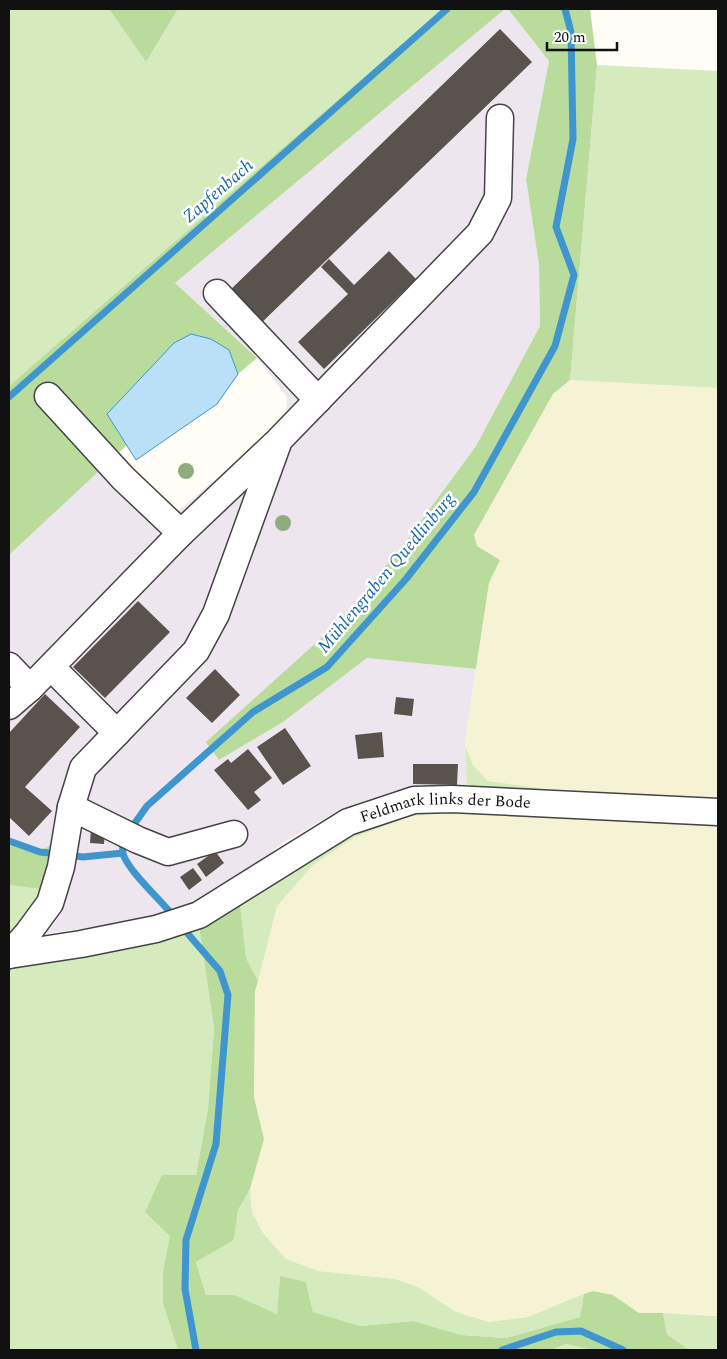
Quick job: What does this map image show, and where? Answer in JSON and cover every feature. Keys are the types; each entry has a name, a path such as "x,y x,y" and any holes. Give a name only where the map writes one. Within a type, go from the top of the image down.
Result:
{"lane":[{"path":"9,706 30,688 181,533 279,440 480,232 498,198 500,118"},
{"path":"218,293 318,400"},
{"path":"48,396 123,478 181,533"},
{"path":"9,955 50,903 61,868 71,807 83,768 196,651 216,614 279,440"},
{"path":"9,666 30,688"},
{"path":"50,667 118,733"},
{"name":"Feldmark links der Bode","path":"9,955 81,944 167,926 199,915 348,822 414,800 452,799 718,812"},
{"path":"71,807 168,852 234,834"}],"shaded area":[{"path":"505,9 508,9 549,61 526,179 539,265 540,326 476,446 407,540 339,622 207,742 219,760 283,722 367,658 476,669 465,745 467,792 391,792 344,808 284,842 247,873 202,906 133,922 43,934 43,928 67,894 76,843 58,840 36,854 9,845 9,555 119,452 176,513 286,419 287,397 257,358 175,283"},
{"path":"570,380 718,388 718,799 567,792 488,781 473,765 465,745 489,583 500,560 477,546 474,535 553,394"},
{"path":"453,813 718,827 718,1316 639,1313 613,1295 593,1291 528,1317 489,1322 456,1312 418,1287 396,1279 318,1271 286,1259 263,1233 252,1212 250,1189 264,1139 254,1097 255,991 277,906 313,865 355,837 412,816"}],"green space":[{"path":"9,9 109,9 146,62 178,9 442,9 9,386"},
{"path":"109,9 178,9 146,62"},
{"path":"442,9 505,9 175,283 257,358 238,374 229,350 107,414 127,445 9,555 9,386"},
{"path":"508,9 590,9 597,65 570,380 553,394 474,535 477,546 500,560 489,583 476,669 367,658 283,722 219,760 206,742 339,622 407,540 476,446 540,326 539,265 526,179 549,61"},
{"path":"597,65 718,71 718,388 570,380"},
{"path":"465,745 473,765 488,781 567,792 718,799 718,805 467,792"},
{"path":"412,810 718,818 718,827 453,813 412,816 355,837 313,865 277,906 258,981 246,958 240,904 351,835"},
{"path":"58,840 47,890 9,885 9,845 36,854"},
{"path":"9,885 47,890 9,936"},
{"path":"240,904 246,958 258,981 255,991 254,1097 264,1139 250,1189 238,1210 234,1240 196,1262 206,1295 235,1295 277,1314 280,1276 306,1282 313,1312 361,1326 413,1321 462,1335 506,1338 580,1317 584,1294 593,1291 613,1295 639,1313 663,1313 667,1334 689,1350 592,1350 566,1344 551,1350 178,1350 163,1304 163,1270 170,1236 145,1212 162,1175 196,1175 208,1108 214,1028 199,926"},
{"path":"199,926 214,1028 208,1108 196,1175 162,1175 170,1236 163,1270 163,1304 178,1350 9,1350 9,970"},
{"path":"250,1189 252,1212 263,1233 286,1259 318,1271 396,1279 418,1287 456,1312 489,1322 528,1317 584,1294 580,1317 506,1338 462,1335 413,1321 361,1326 313,1312 306,1282 280,1277 277,1314 235,1295 206,1295 196,1262 234,1240 238,1210"},
{"path":"663,1313 718,1316 718,1350 689,1350 667,1334"},
{"path":"566,1344 592,1350 551,1350"}],"water":[{"path":"191,334 211,339 229,350 238,374 217,404 136,460 107,414 174,343"}],"building":[{"path":"500,29 532,62 257,327 226,294"},
{"path":"389,251 416,279 324,369 298,342 348,294 321,267 329,259 354,285"},
{"path":"138,601 170,632 105,698 73,667"},
{"path":"215,669 240,695 212,723 186,698"},
{"path":"45,694 80,727 25,787 52,811 29,836 9,817 9,733"},
{"path":"396,697 414,699 412,716 394,714"},
{"path":"285,728 311,766 283,785 257,747"},
{"path":"382,732 384,757 358,759 355,735"},
{"path":"248,749 272,778 254,792 261,800 248,810 214,770 228,759 231,763"},
{"path":"413,764 458,764 457,785 413,784"},
{"path":"91,829 105,830 104,844 90,843"},
{"path":"215,851 224,863 206,877 197,864"},
{"path":"193,868 202,880 189,890 180,877"}],"waterway":[{"name":"Zapfenbach","path":"9,397 447,9"},
{"name":"Mühlengraben Quedlinburg","path":"130,830 147,806 253,712 327,667 406,579 474,492 555,346 574,275 556,227 573,139 571,32 565,9"},
{"name":"Mühlengraben Quedlinburg","path":"124,838 123,854 126,861 175,918"},
{"path":"9,841 40,852 58,854"},
{"path":"68,855 83,857 123,853"},
{"name":"Mühlengraben Quedlinburg","path":"182,927 220,971 228,995 216,1144 186,1240 185,1289 196,1350"},
{"name":"Mühlengraben Quedlinburg","path":"502,1350 556,1332 581,1331 623,1350"}]}
